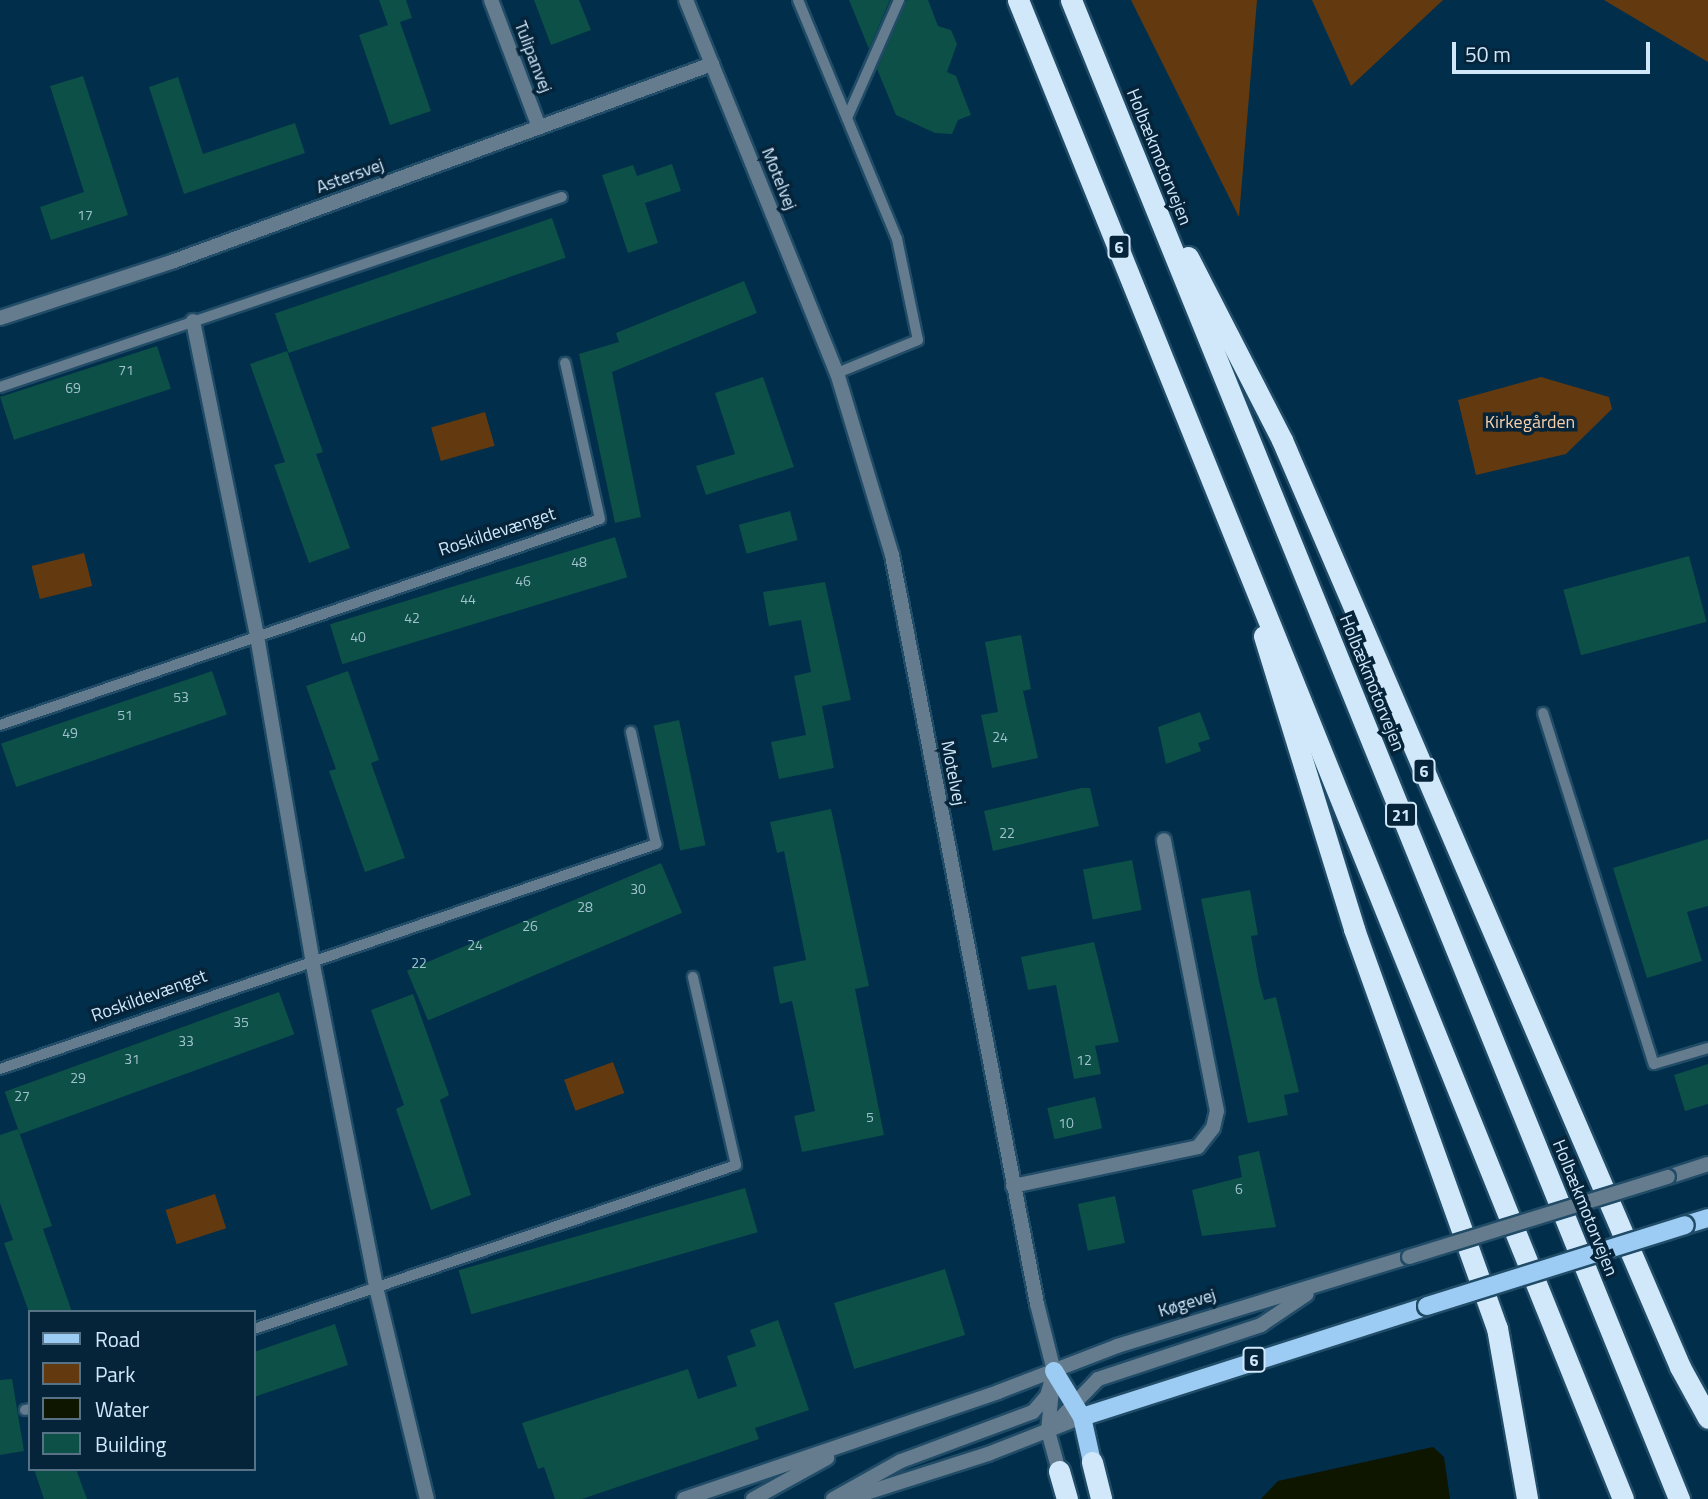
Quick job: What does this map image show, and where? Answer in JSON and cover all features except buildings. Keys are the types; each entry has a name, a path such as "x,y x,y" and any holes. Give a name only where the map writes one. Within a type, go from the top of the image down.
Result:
{"highway":[{"name":"6","path":"1018,0 1220,494 1354,929 1497,1328 1527,1499"},
{"name":"Holbækmotorvejen","path":"1071,0 1679,1499"},
{"name":"6","path":"1124,131 1282,440 1680,1367 1708,1419"},
{"path":"1220,494 1623,1499"},
{"path":"1092,1462 1101,1499"},
{"path":"1059,1471 1067,1499"}],"main road":[{"name":"6","path":"1082,1417 1708,1218"},
{"path":"1054,1371 1082,1417 1092,1462"}],"street":[{"name":"Tulipanvej","path":"491,0 539,127"},
{"name":"Motelvej","path":"685,0 837,373 892,555 1013,1186 1054,1371 1048,1431"},
{"name":"Astersvej","path":"0,318 174,261 712,64"},
{"path":"193,321 257,636 313,965 376,1287 427,1499"},
{"path":"1013,1186 1198,1147 1213,1128 1217,1111 1164,840"},
{"name":"Køgevej","path":"684,1499 853,1443 1117,1346 1708,1164"},
{"path":"1048,1431 1073,1401 1098,1379 1261,1325 1321,1284"},
{"path":"833,1499 901,1461 1033,1412 1047,1396 1054,1371"},
{"path":"847,1499 1082,1417"},
{"path":"1048,1431 1059,1471"},
{"path":"753,1499 853,1443"}],"lane":[{"path":"798,0 897,239 918,340 837,373"},
{"path":"847,118 899,0"},
{"path":"0,387 562,197"},
{"name":"Roskildevænget","path":"0,726 600,519 565,363"},
{"path":"1543,713 1654,1064 1708,1048"},
{"name":"Roskildevænget","path":"0,1069 235,986 313,965 656,844 631,732"},
{"path":"256,1328 736,1166 693,977"}],"green space":[{"path":"1131,0 1257,0 1239,217"},
{"path":"1312,0 1443,0 1351,86"},
{"path":"1604,0 1708,0 1708,62"},
{"name":"Kirkegården","path":"1541,377 1609,397 1612,409 1566,454 1476,475 1458,400"},
{"path":"485,412 495,446 441,461 431,427"},
{"path":"84,553 92,586 40,599 32,566"},
{"path":"613,1062 624,1093 575,1111 564,1080"},
{"path":"215,1194 226,1228 177,1244 166,1210"}],"water":[{"path":"1433,1447 1444,1457 1450,1499 1261,1499 1278,1481"}]}
